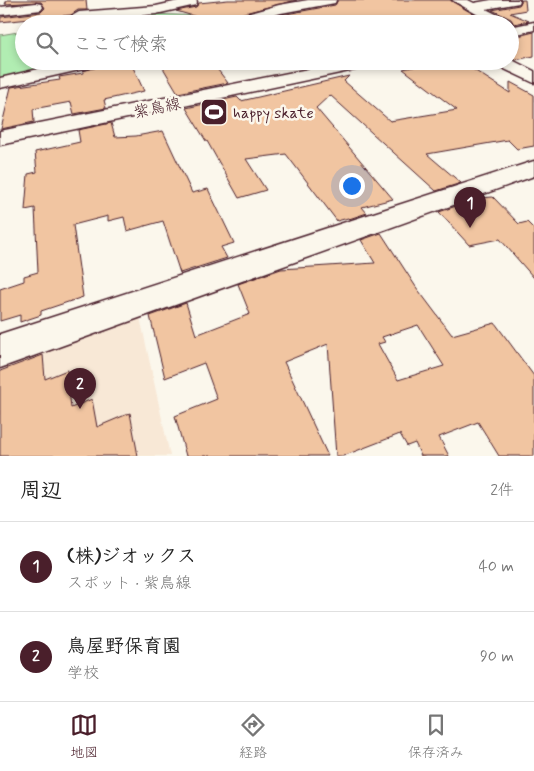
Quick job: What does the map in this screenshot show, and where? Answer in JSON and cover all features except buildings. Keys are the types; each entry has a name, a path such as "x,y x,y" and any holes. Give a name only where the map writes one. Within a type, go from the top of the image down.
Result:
{"street":[{"path":"258,15 274,4 330,0"},
{"path":"458,0 487,15"},
{"path":"473,7 514,0"},
{"path":"108,15 156,10 194,3"},
{"path":"0,11 34,14 31,15"},
{"path":"0,24 15,20"},
{"path":"519,27 534,26"},
{"path":"0,83 57,70"},
{"name":"紫鳥線","path":"0,138 147,109 300,70"},
{"path":"519,70 534,78"},
{"path":"0,351 534,168"}],"shaded area":[{"path":"138,308 170,456 0,456 0,361"}],"green space":[{"path":"152,14 178,15 143,15"},
{"path":"15,32 15,70 43,70 0,79 0,35"}],"place":[{"name":"happy skate","path":"214,112"},
{"name":"(株)ジオックス","path":"470,228"},
{"name":"鳥屋野保育園","path":"80,409"}]}
